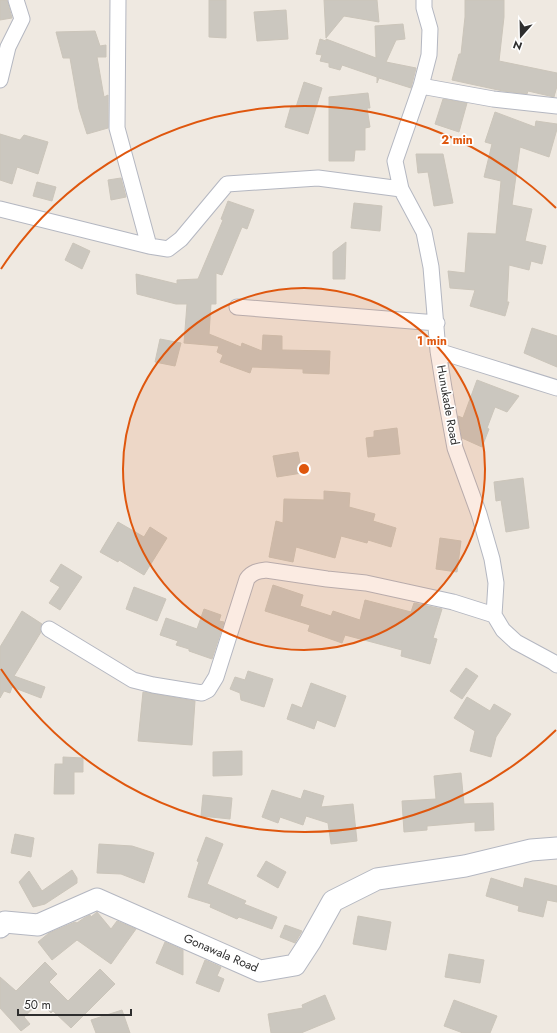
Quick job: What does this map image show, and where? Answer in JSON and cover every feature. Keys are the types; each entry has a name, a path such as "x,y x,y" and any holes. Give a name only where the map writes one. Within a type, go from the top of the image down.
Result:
{"street":[{"path":"0,80 8,47 22,19 16,0"},
{"path":"118,0 117,128 148,246"},
{"name":"Hunukade Road","path":"424,0 424,8 430,29 428,55 420,86 396,161 401,188 424,232 431,267 437,323 438,351 455,448 479,514 492,559 496,583 494,615"},
{"path":"420,86 493,98 557,106"},
{"path":"0,209 148,246 168,249 181,239 227,184 318,178 401,188"},
{"path":"237,307 437,323"},
{"path":"438,351 557,388"},
{"path":"49,629 133,680 153,685 202,693 208,690 216,677 247,579 251,574 266,570 366,583 453,602 494,615 503,630 516,642 557,665"},
{"name":"Gonawala Road","path":"0,927 5,922 38,925 97,899 260,971 295,965 333,901 377,878 465,866 531,850 557,848"}],"building":[{"path":"0,0 7,0 12,18 0,20"},
{"path":"209,0 226,0 226,38 209,37"},
{"path":"324,0 377,0 379,22 344,16 326,38"},
{"path":"465,0 504,0 504,17 499,61 557,73 557,86 554,97 528,91 527,94 503,91 452,80 459,54 461,54 465,17"},
{"path":"286,10 288,39 257,41 254,12"},
{"path":"403,24 405,39 396,40 386,62 416,68 411,88 379,78 377,83 377,77 342,65 340,70 329,67 329,63 320,61 322,55 316,54 320,39 326,41 326,39 376,58 375,26"},
{"path":"95,31 100,46 106,45 106,57 97,57 104,97 108,95 108,128 87,134 79,109 70,58 63,58 56,32"},
{"path":"304,82 322,88 308,134 285,127 291,106 296,107"},
{"path":"368,93 370,108 367,108 370,127 365,128 365,150 355,150 354,161 329,161 329,97"},
{"path":"443,99 467,103 459,132 435,124"},
{"path":"495,112 535,127 536,121 557,124 549,157 520,147 512,205 532,209 525,241 546,246 542,264 531,261 529,270 509,265 507,302 509,302 505,316 470,306 475,290 450,288 448,271 465,273 468,233 496,234 501,181 484,177 492,144 485,142"},
{"path":"0,134 20,140 24,135 48,142 38,174 17,167 12,184 0,180"},
{"path":"416,154 443,154 453,203 434,206 428,172 418,173"},
{"path":"121,178 126,197 111,200 108,180"},
{"path":"37,182 56,187 52,201 33,196"},
{"path":"228,201 254,210 247,229 242,227 222,275 216,273 216,304 211,304 209,334 241,347 242,343 262,351 263,335 282,336 282,350 330,351 329,374 303,373 303,369 252,367 250,373 220,362 223,355 217,352 219,346 184,343 187,304 176,304 137,294 136,274 177,284 177,280 198,279 223,220 221,219"},
{"path":"354,203 382,206 380,231 351,228"},
{"path":"346,242 345,279 333,279 333,252"},
{"path":"73,243 90,251 82,269 65,260"},
{"path":"532,328 557,336 557,367 524,353"},
{"path":"160,339 181,343 175,366 155,362"},
{"path":"477,380 519,396 507,412 495,407 482,447 462,438 458,416 463,418"},
{"path":"397,428 400,454 368,457 366,438 374,437 374,431"},
{"path":"298,452 302,473 277,477 273,456"},
{"path":"523,478 529,528 506,532 501,500 496,501 494,482"},
{"path":"324,491 350,493 349,507 375,514 373,521 396,528 391,547 368,540 367,543 341,536 335,558 296,547 293,562 269,557 276,521 283,523 284,499 324,500"},
{"path":"118,522 144,537 150,527 167,538 144,575 119,560 118,562 100,552"},
{"path":"440,538 461,541 457,572 436,569"},
{"path":"61,564 82,577 60,610 49,603 60,587 50,581"},
{"path":"273,585 303,595 300,606 331,616 333,611 360,620 365,600 411,612 414,603 442,609 433,638 437,639 430,664 401,656 402,650 345,635 342,643 308,631 310,625 265,611"},
{"path":"134,587 166,599 157,621 126,609"},
{"path":"204,609 221,615 219,621 224,622 212,659 176,645 178,641 160,635 166,618 197,629"},
{"path":"22,611 42,624 40,628 41,632 14,676 45,687 41,698 12,687 10,693 4,691 0,698 0,647"},
{"path":"466,668 478,676 462,699 450,691"},
{"path":"248,671 273,679 264,707 241,700 240,693 230,689 235,677 245,680"},
{"path":"311,683 346,696 335,727 317,720 314,729 287,719 292,704 302,708"},
{"path":"143,692 195,701 192,745 138,741"},
{"path":"467,697 490,711 494,704 511,714 496,737 491,757 470,751 475,731 454,718"},
{"path":"242,751 242,775 213,776 213,752"},
{"path":"63,757 83,758 83,772 74,772 74,794 54,794 55,764 63,764"},
{"path":"461,773 464,804 493,803 494,830 475,831 475,822 427,826 427,830 404,832 402,801 436,799 434,776"},
{"path":"272,790 301,799 304,790 324,796 321,807 353,804 357,841 331,844 328,823 306,816 303,825 280,817 278,823 262,817"},
{"path":"203,795 232,798 230,819 201,816"},
{"path":"15,834 34,838 31,857 11,853"},
{"path":"206,837 223,844 207,884 246,901 244,904 277,917 272,929 239,917 237,919 210,907 211,904 188,897 199,862 197,861"},
{"path":"99,844 132,846 154,853 144,883 121,874 97,873"},
{"path":"266,861 286,872 278,888 257,876"},
{"path":"72,870 77,878 77,883 45,904 33,907 19,882 29,871 42,891"},
{"path":"491,878 523,888 525,878 557,886 557,902 547,900 543,917 518,911 519,906 486,896"},
{"path":"97,912 111,929 117,921 136,929 111,964 77,940 52,960 38,942 49,933 75,922 77,923 90,915 91,917"},
{"path":"358,916 391,922 386,950 353,944"},
{"path":"285,925 302,931 295,943 280,937"},
{"path":"165,942 183,950 183,975 156,963"},
{"path":"449,954 484,960 480,983 445,977"},
{"path":"205,960 221,967 217,976 224,979 219,992 196,983"},
{"path":"45,962 57,974 49,982 68,1001 100,969 115,984 71,1028 53,1011 51,1013 40,1002 24,1017 30,1024 21,1031 0,1008 0,977 16,991"},
{"path":"325,995 335,1019 301,1033 271,1033 268,1014 303,1008 302,1005"},
{"path":"454,1000 497,1016 490,1033 463,1033 444,1026"},
{"path":"122,1010 130,1033 96,1033 91,1020"}]}
